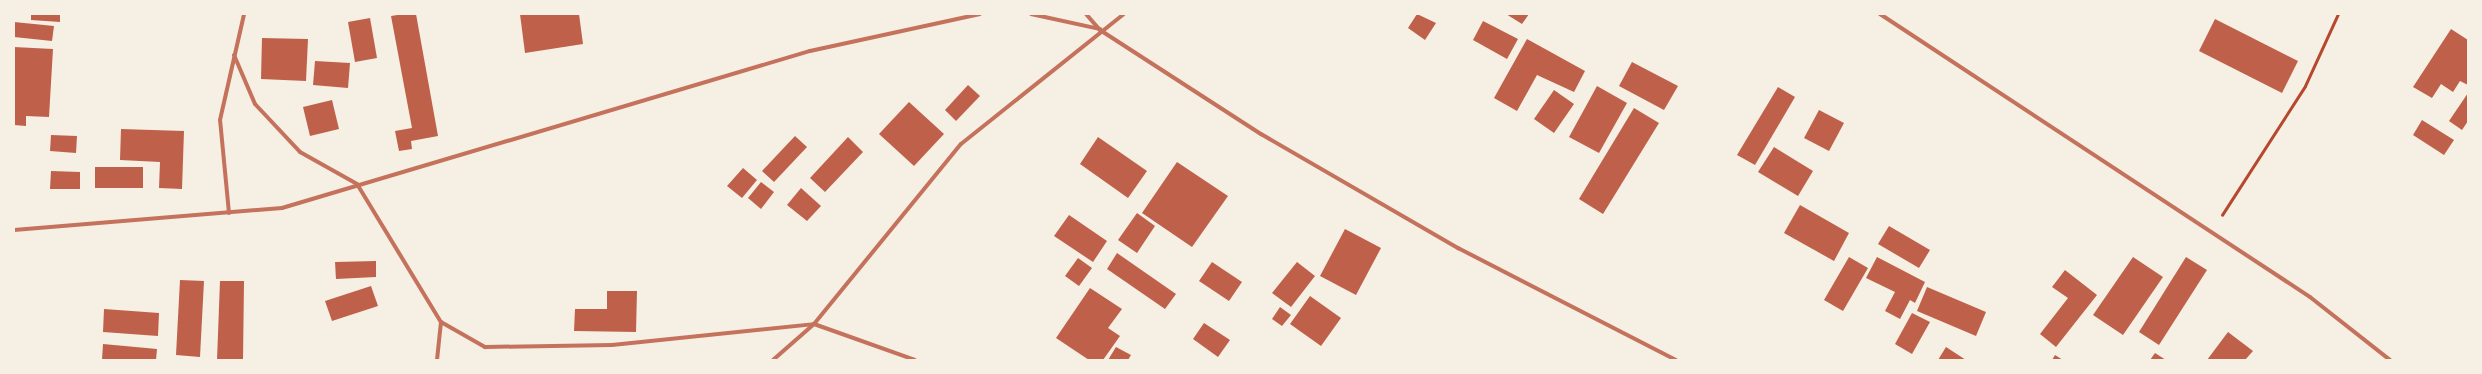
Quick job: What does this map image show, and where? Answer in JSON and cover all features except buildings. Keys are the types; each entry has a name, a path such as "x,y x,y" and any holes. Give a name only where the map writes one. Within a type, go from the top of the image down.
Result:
{"street":[{"path":"229,213 220,120 244,14"},
{"path":"14,230 282,208 357,184 810,51 980,14"},
{"path":"1030,14 1100,30"},
{"path":"1086,14 1100,30 1261,134 1452,244 1676,360"},
{"path":"773,360 814,324 961,144 1100,30 1124,14"},
{"path":"1880,14 2310,297 2390,360"},
{"path":"234,55 255,104 300,152 357,184 441,322 486,347 612,345 814,324 916,360"},
{"path":"437,360 441,322"}],"path":[{"path":"2211,232 2305,86 2338,14"}]}
